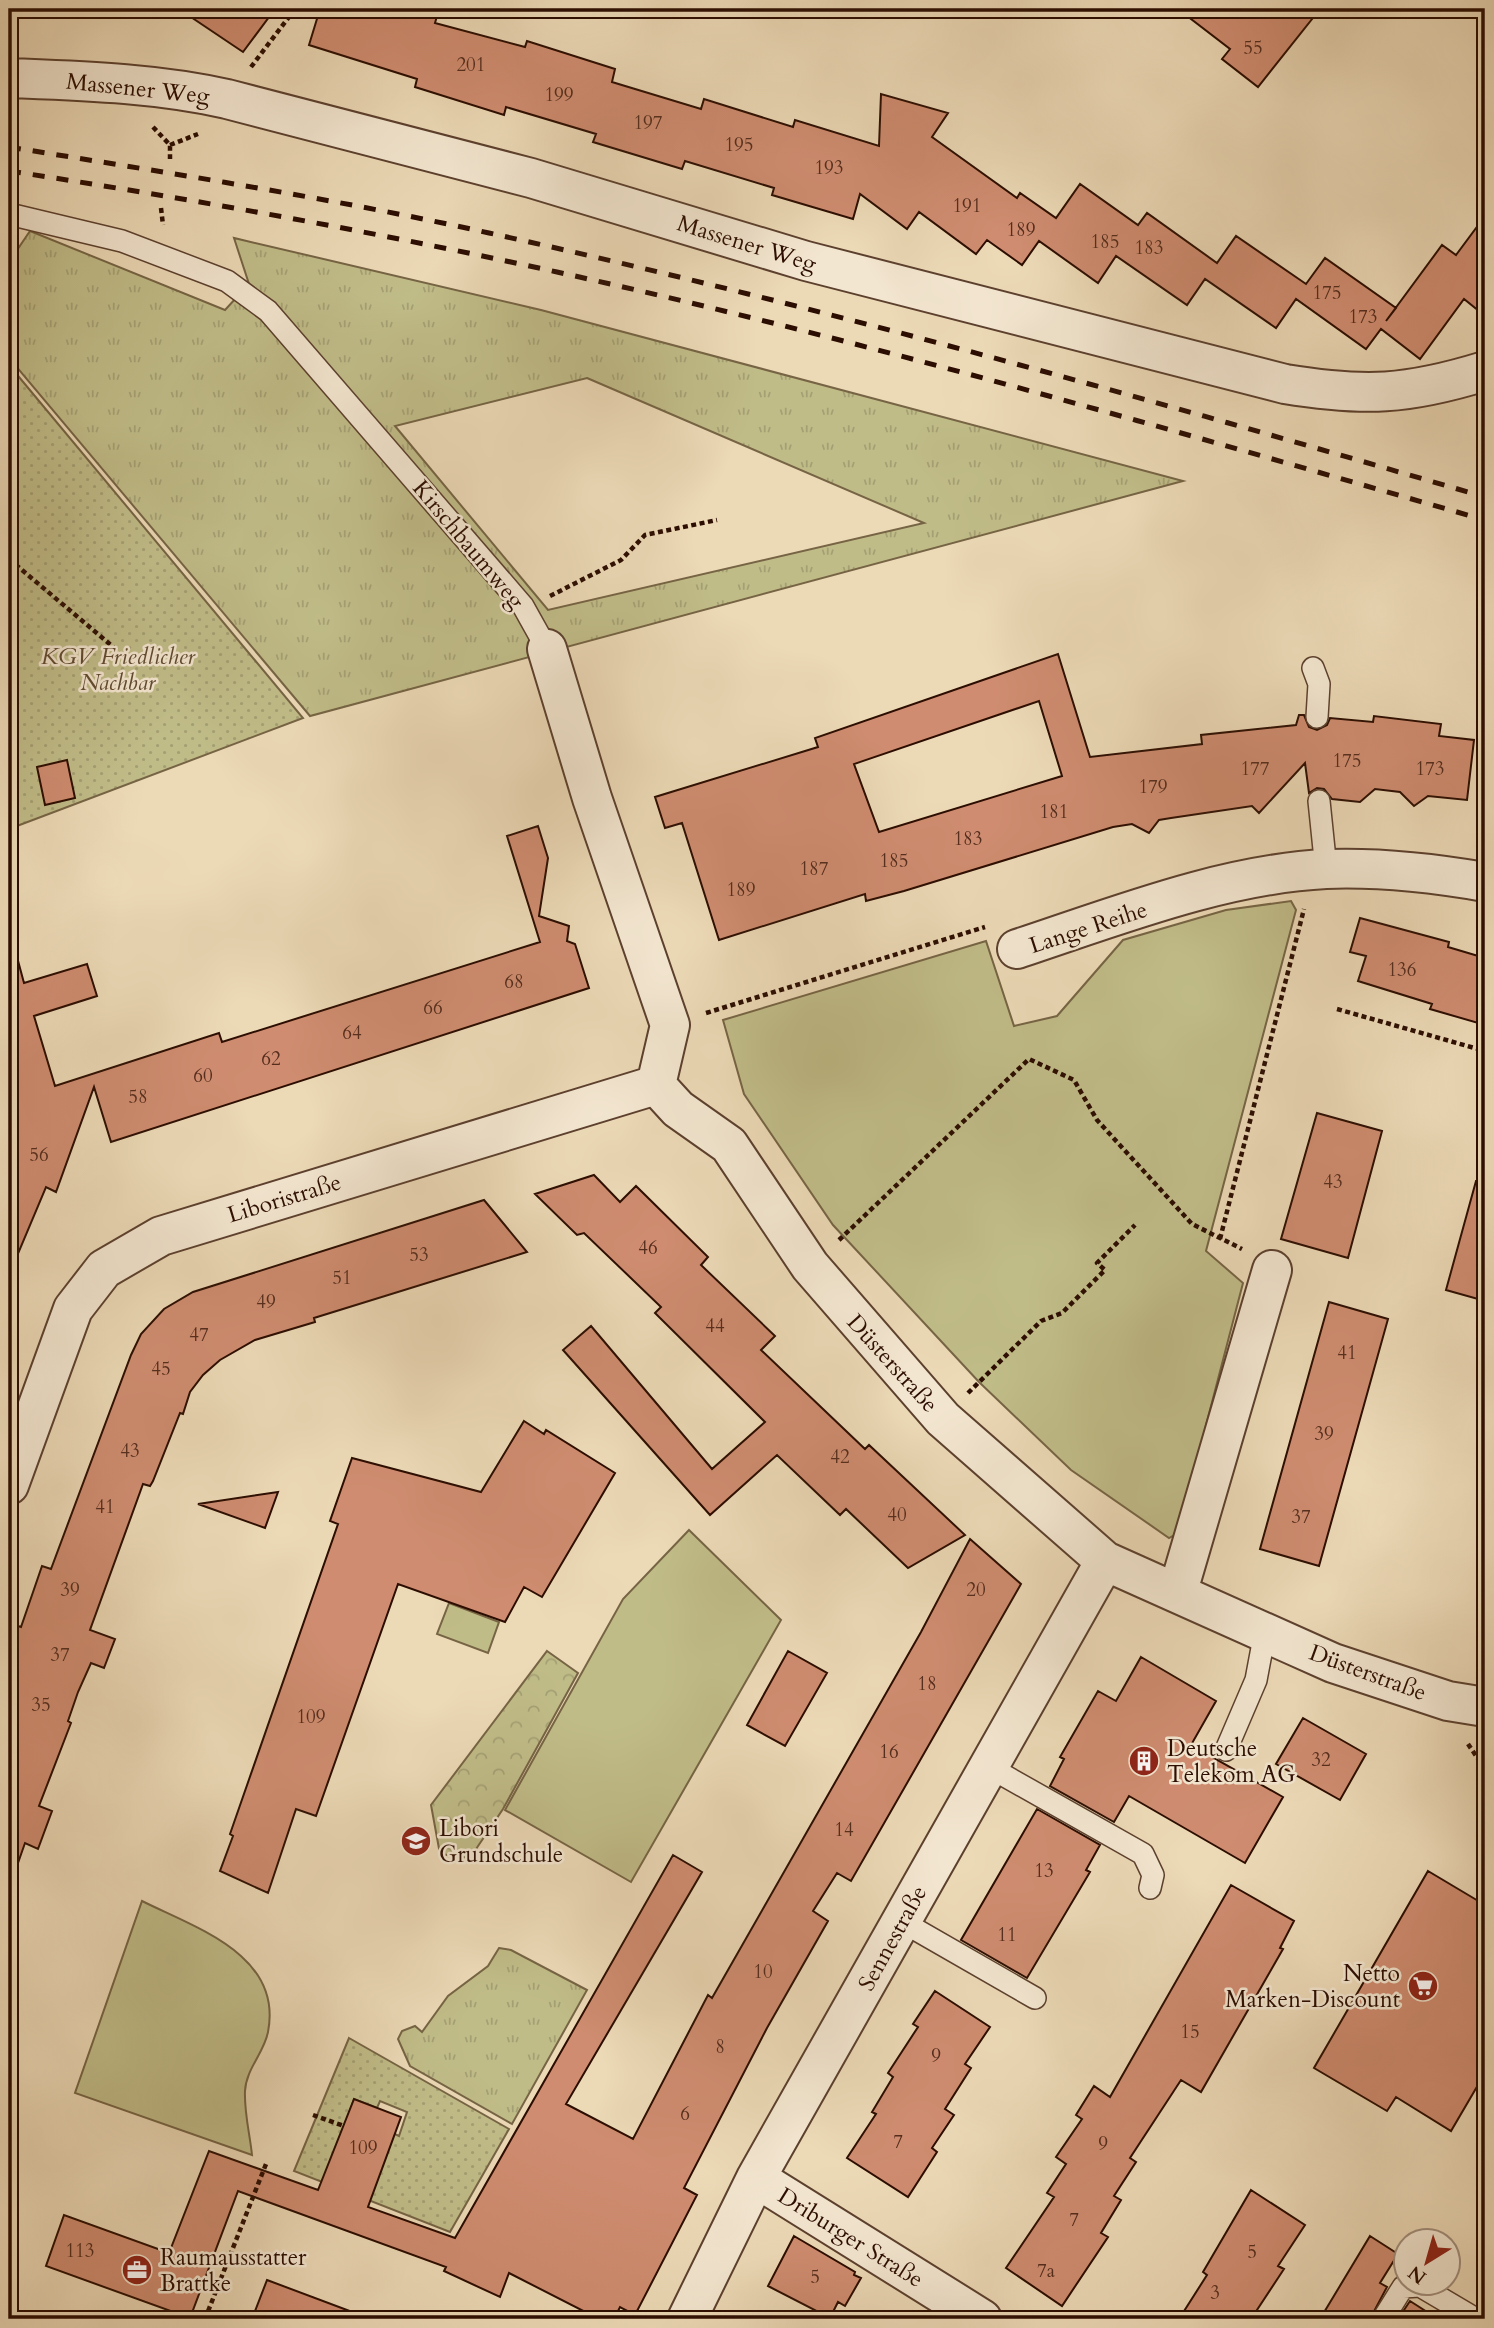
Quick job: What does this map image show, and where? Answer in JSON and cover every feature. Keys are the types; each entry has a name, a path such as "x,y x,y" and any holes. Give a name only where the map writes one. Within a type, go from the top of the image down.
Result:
{"street":[{"name":"Massener Weg","path":"9,78 100,81 177,88 228,99 531,178 806,261 1285,384 1338,393 1377,394 1419,389 1485,371"},
{"name":"Kirschbaumweg","path":"547,649 592,798 670,1026"},
{"name":"Lange Reihe","path":"1017,949 1216,886 1319,870 1439,875 1485,882"},
{"path":"656,1085 670,1026"},
{"name":"Düsterstraße","path":"656,1085 678,1109 729,1146 810,1266 943,1419 1105,1561 1178,1591 1333,1663 1448,1701 1474,1721"},
{"name":"Liboristraße","path":"9,1485 16,1442 73,1309 104,1269 161,1236 656,1085"},
{"path":"1178,1591 1272,1270"},
{"name":"Sennestraße","path":"687,2319 757,2178 1105,1561"},
{"name":"Driburger Straße","path":"757,2178 982,2319"}],"lane":[{"name":"Kirschbaumweg","path":"9,215 38,219 122,241 227,281 268,311 523,606 547,649"},
{"path":"1313,668 1319,684 1317,717"},
{"path":"1319,801 1319,870"},
{"path":"1226,1750 1256,1680 1265,1632"},
{"path":"989,1767 1143,1854 1153,1875 1150,1888"},
{"path":"901,1921 1035,1998"},
{"path":"1383,2319 1403,2287 1420,2286 1476,2319"}],"path":[{"path":"246,74 295,9"},
{"path":"151,124 170,145 170,159"},
{"path":"170,145 184,140"},
{"path":"523,606 621,560 645,536 717,520"},
{"path":"9,559 118,651"},
{"path":"9,573 15,566"},
{"path":"1220,1239 1319,870"},
{"name":"Lange Reihe","path":"670,1026 993,924 1017,949"},
{"path":"1337,1009 1485,1051"},
{"path":"810,1266 1029,1059 1074,1080 1097,1119 1192,1224 1248,1252 1272,1270"},
{"path":"943,1419 1041,1321 1062,1312 1105,1270 1097,1264 1135,1226"},
{"path":"1474,1721 1485,1769"},
{"path":"313,2115 344,2126"},
{"path":"205,2319 266,2164"}],"green space":[{"path":"30,231 225,310 249,284 234,238 541,310 1183,481 310,716 9,358 9,262","holes":["587,378 924,523 548,610 395,426"]},
{"name":"KGV Friedlicher Nachbar","path":"9,365 303,718 9,829"},
{"path":"1291,901 1296,910 1206,1251 1243,1283 1178,1533 1169,1538 1071,1470 979,1382 833,1225 744,1094 723,1020 986,941 1014,1026 1057,1016 1123,940 1226,910"},
{"path":"689,1530 781,1620 631,1882 505,1810 623,1599"},
{"path":"449,1603 499,1622 488,1653 437,1634"},
{"path":"547,1651 578,1673 503,1809 470,1858 440,1854 431,1805"},
{"path":"142,1901 210,1934 231,1948 249,1964 262,1983 269,2005 268,2032 248,2075 245,2091 252,2155 75,2093"},
{"path":"499,1948 511,1950 587,1990 512,2124 410,2066 398,2039 402,2031 415,2026 422,2032 448,1996 488,1966"},
{"path":"349,2038 509,2129 450,2232 294,2171","holes":["354,2099 377,2108 380,2101 407,2112 399,2136 395,2134 333,2158"]}],"building":[{"path":"179,9 275,9 243,52"},
{"path":"320,9 439,9 435,23 525,47 527,41 615,69 612,82 701,109 704,99 793,127 795,120 879,146 881,94 948,113 932,137 1017,198 1020,193 1056,218 1080,184 1138,225 1147,213 1217,263 1236,236 1306,284 1325,258 1396,308 1442,245 1456,255 1485,216 1485,316 1464,299 1420,359 1381,329 1366,349 1296,299 1276,328 1205,279 1187,305 1116,256 1098,283 1039,241 1022,265 987,240 976,254 919,212 907,229 860,194 853,219 772,195 774,188 685,161 682,169 593,142 596,134 506,107 504,115 415,87 417,79 309,45"},
{"path":"1178,9 1320,9 1258,87 1222,59 1230,49"},
{"path":"1058,654 1090,757 1202,744 1201,735 1296,725 1299,715 1304,715 1309,727 1317,730 1327,725 1330,718 1373,722 1374,716 1441,724 1439,736 1474,740 1467,800 1428,796 1414,806 1400,792 1375,789 1360,802 1332,799 1324,789 1317,788 1309,793 1305,763 1259,813 1252,806 1159,820 1149,833 1132,824 1113,827 904,891 866,901 865,894 719,940 682,823 665,828 655,797 818,747 815,738","holes":["1039,701 1062,776 879,832 854,764"]},
{"path":"67,760 75,798 45,805 37,767"},
{"path":"538,826 548,858 539,916 569,926 567,941 575,944 589,988 111,1142 94,1087 56,1192 46,1187 9,1275 9,959 17,957 24,983 87,964 97,996 34,1016 55,1086 219,1033 222,1042 540,942 507,836"},
{"path":"1360,918 1449,942 1448,947 1485,958 1485,1025 1430,1009 1432,1004 1358,981 1366,956 1350,952"},
{"path":"1317,1113 1382,1131 1348,1258 1281,1239"},
{"path":"594,1175 620,1202 636,1186 708,1257 701,1265 775,1336 761,1350 865,1449 869,1445 965,1535 908,1568 846,1509 840,1515 777,1455 710,1515 563,1350 591,1326 712,1469 765,1422 655,1313 661,1307 584,1233 577,1235 535,1194"},
{"path":"1476,1181 1485,1182 1485,1301 1446,1290"},
{"path":"484,1200 527,1252 314,1318 315,1322 255,1340 220,1360 203,1375 190,1392 153,1481 150,1486 143,1484 90,1630 115,1639 104,1668 91,1663 78,1692 68,1721 71,1723 39,1806 52,1811 38,1849 25,1843 12,1880 9,1879 9,1644 15,1625 21,1627 42,1566 51,1569 141,1334 164,1309 193,1292"},
{"path":"1329,1302 1388,1319 1319,1566 1260,1549"},
{"path":"524,1421 544,1434 546,1430 615,1473 542,1597 524,1587 505,1622 398,1584 316,1816 296,1809 268,1893 220,1871 233,1836 230,1834 338,1524 330,1521 352,1458 481,1492"},
{"path":"278,1492 265,1528 198,1504"},
{"path":"970,1539 1021,1584 851,1881 837,1873 813,1911 828,1921 767,2028 684,2188 697,2195 635,2315 620,2307 614,2319 599,2319 509,2273 500,2297 444,2271 446,2267 238,2191 190,2318 46,2266 64,2215 169,2253 209,2151 318,2190 354,2099 401,2117 368,2207 455,2238 673,1855 702,1872 566,2104 633,2139 708,1995 712,1998 921,1632"},
{"path":"788,1651 827,1673 785,1746 747,1725"},
{"name":"Deutsche Telekom AG","path":"1141,1657 1216,1701 1191,1745 1283,1797 1245,1863 1129,1796 1114,1822 1050,1786 1064,1759 1060,1757 1098,1691 1116,1701"},
{"path":"1303,1718 1366,1754 1340,1800 1276,1764"},
{"path":"1037,1809 1100,1845 1086,1870 1090,1872 1027,1978 961,1940"},
{"name":"Netto Marken-Discount","path":"1428,1871 1485,1905 1485,2073 1451,2131 1396,2097 1387,2111 1314,2068"},
{"path":"1231,1885 1294,1921 1280,1948 1283,1949 1201,2092 1181,2080 1130,2158 1136,2162 1114,2196 1121,2200 1101,2233 1108,2237 1062,2306 1006,2268 1054,2197 1047,2193 1066,2164 1056,2157 1082,2119 1076,2115 1094,2086 1110,2097"},
{"path":"935,1991 990,2027 965,2064 971,2068 945,2109 954,2115 932,2148 937,2152 908,2197 847,2158 876,2114 872,2112 893,2077 888,2073 918,2027 913,2024"},
{"path":"1251,2190 1305,2225 1278,2266 1284,2269 1251,2319 1179,2319 1207,2275 1203,2272"},
{"path":"794,2236 861,2278 845,2306 838,2302 830,2318 768,2286"},
{"path":"1370,2236 1392,2250 1392,2264 1380,2283 1387,2287 1370,2319 1320,2319"},
{"path":"267,2280 363,2316 363,2319 252,2319"},
{"path":"1410,2301 1438,2319 1398,2319"}],"railway":[{"path":"9,147 370,208 615,262 990,357 1485,497"},
{"path":"9,171 352,230 489,257 674,299 1023,389 1485,520"}],"place":[{"name":"Deutsche Telekom AG","path":"1144,1761"},
{"name":"Libori Grundschule","path":"416,1841"},
{"name":"Netto Marken-Discount","path":"1423,1986"},
{"name":"Raumausstatter Brattke","path":"137,2270"}]}
